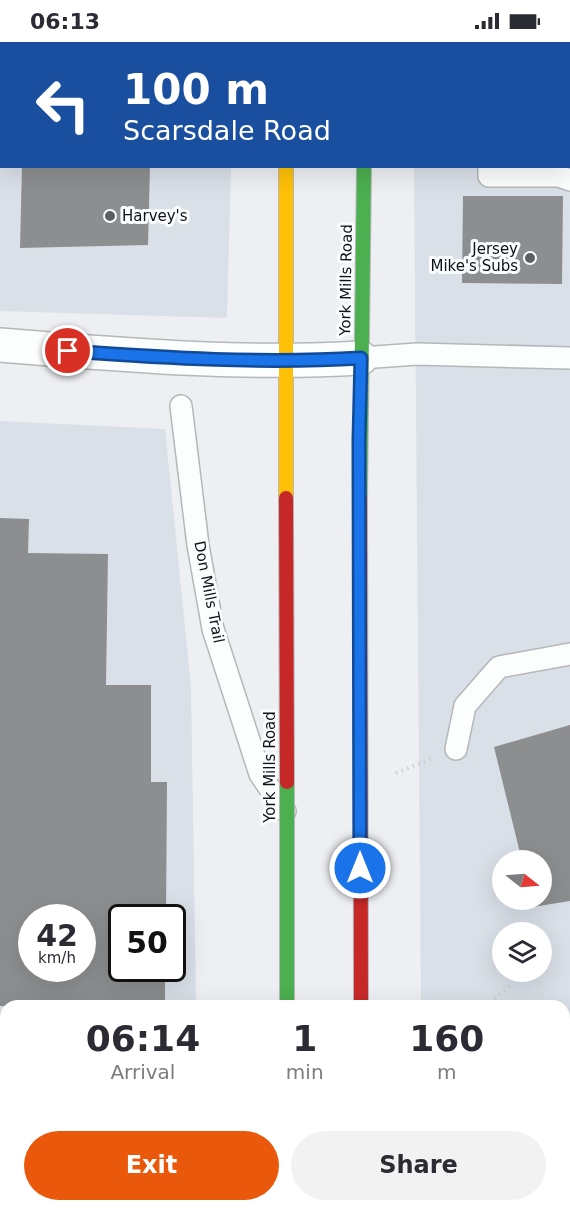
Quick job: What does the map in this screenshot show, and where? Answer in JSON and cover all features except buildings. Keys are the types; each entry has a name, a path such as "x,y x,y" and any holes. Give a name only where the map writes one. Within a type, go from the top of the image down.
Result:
{"main road":[{"name":"York Mills Road","path":"286,168 287,1000"},
{"name":"York Mills Road","path":"361,1000 360,499 364,168"}],"street":[{"path":"0,345 182,359 287,363 361,358"}],"lane":[{"path":"489,168 489,176 559,176 570,180"},
{"path":"361,358 417,354 570,358"},
{"name":"Don Mills Trail","path":"181,406 198,545 213,629 260,774 296,828 299,1000"},
{"path":"456,749 465,706 499,667 570,654"}],"path":[{"path":"492,1000 512,984"}],"shaded area":[{"path":"0,168 231,168 227,318 0,311"},
{"path":"414,168 570,168 570,1000 421,1000"},
{"path":"0,421 165,429 191,687 196,1000 0,1000"}],"traffic: fast":[{"path":"360,499 364,168"},
{"path":"287,782 287,1000"}],"traffic: slow":[{"path":"286,168 286,498"}],"traffic: jam":[{"path":"286,498 287,782"},
{"path":"360,499 361,1000"}],"place":[{"name":"Harvey's","path":"110,216"},
{"name":"Jersey Mike's Subs","path":"530,258"}],"route":[{"path":"68,351 238,362 287,363 361,358 359,440 360,868"}]}
